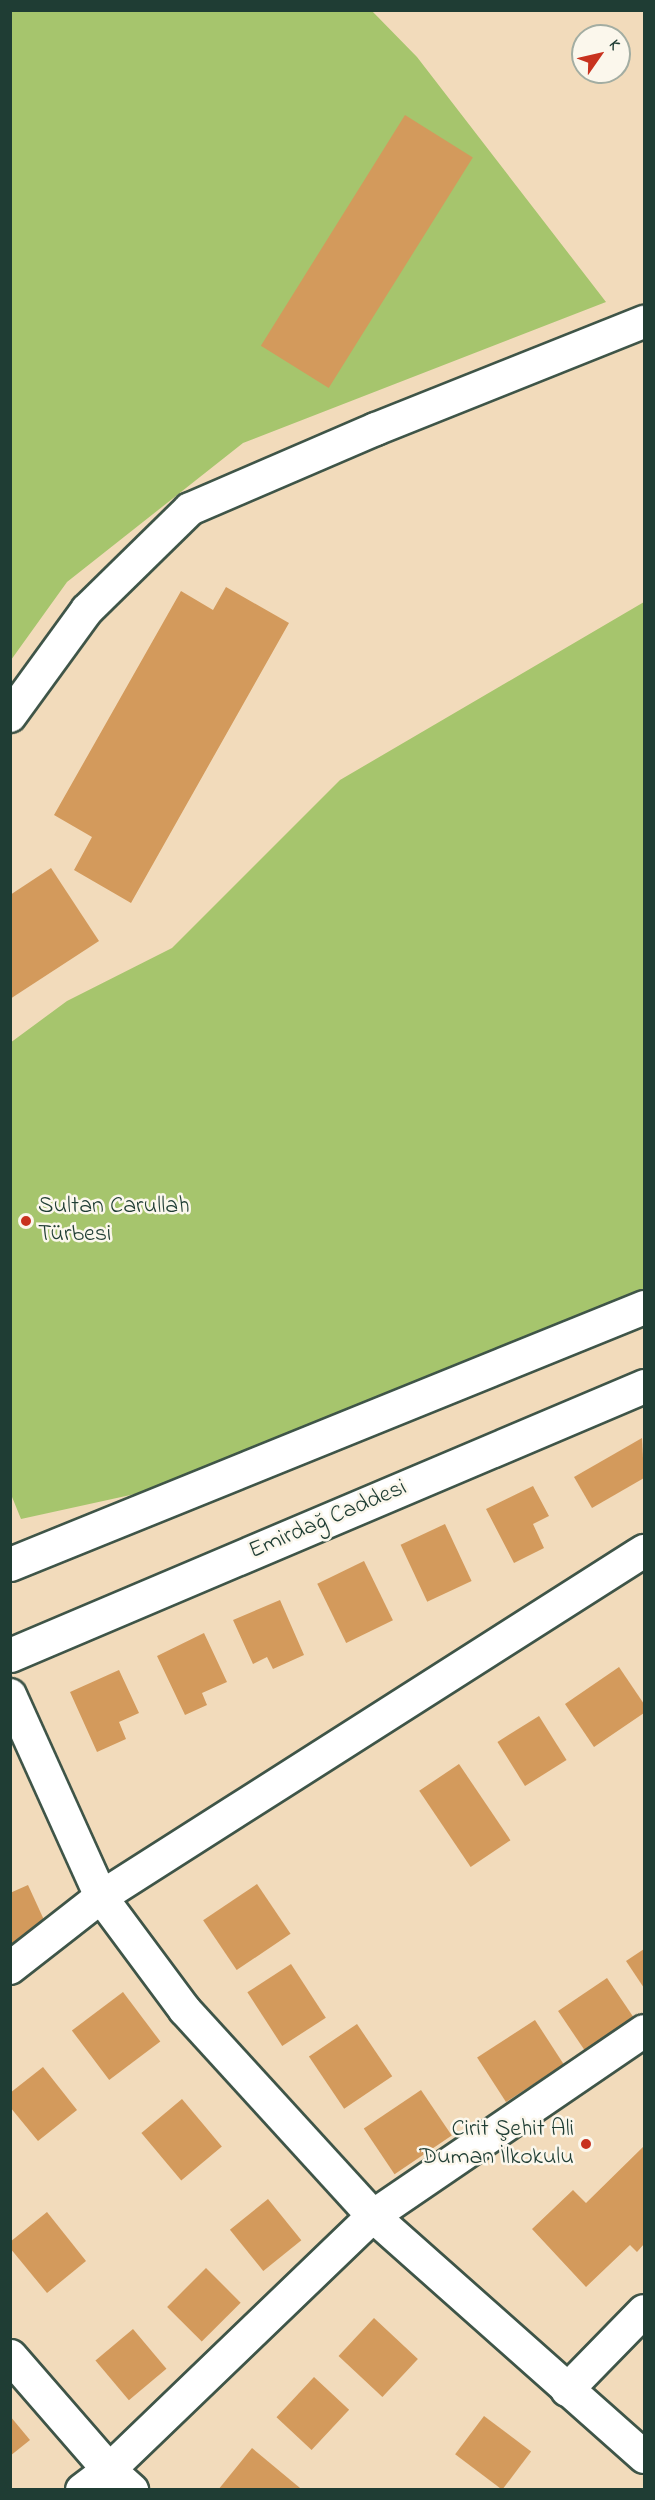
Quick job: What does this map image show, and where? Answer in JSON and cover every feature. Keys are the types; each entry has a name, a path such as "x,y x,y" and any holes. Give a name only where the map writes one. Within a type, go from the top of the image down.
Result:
{"main road":[{"path":"10,1564 645,1307"},
{"name":"Emirdağ Caddesi","path":"10,1654 645,1386"},
{"path":"10,2356 120,2480"}],"street":[{"path":"10,716 87,609 190,509 376,429 645,322"},
{"path":"10,1968 101,1897 645,1551"},
{"path":"10,1695 101,1897 185,2010 373,2216 645,2457"},
{"path":"82,2490 120,2480 373,2216 645,2031"},
{"path":"567,2390 645,2310"}],"green space":[{"path":"11,11 372,11 417,57 606,302 243,443 67,582 11,660"},
{"path":"644,602 644,1311 249,1469 21,1519 10,1492 10,1043 67,1001 172,948 340,780"}],"building":[{"path":"405,115 473,157 329,388 261,346"},
{"path":"226,587 289,623 131,903 74,870 92,837 54,815 181,591 213,610"},
{"path":"51,868 99,941 10,999 10,895"},
{"path":"642,1438 644,1478 592,1508 574,1477"},
{"path":"533,1486 549,1516 533,1524 544,1548 514,1563 486,1509"},
{"path":"445,1524 472,1581 427,1602 401,1545"},
{"path":"364,1561 393,1620 346,1643 317,1584"},
{"path":"280,1600 304,1655 273,1669 267,1657 253,1664 233,1620"},
{"path":"204,1633 227,1682 202,1693 207,1705 185,1715 157,1656"},
{"path":"619,1667 644,1704 644,1713 594,1747 565,1704"},
{"path":"119,1670 139,1713 119,1722 126,1739 97,1752 70,1692"},
{"path":"539,1716 567,1760 525,1786 497,1742"},
{"path":"459,1764 510,1840 471,1867 419,1791"},
{"path":"257,1884 291,1934 237,1970 203,1920"},
{"path":"28,1885 50,1933 10,1951 10,1893"},
{"path":"644,1949 644,1988 626,1961"},
{"path":"291,1964 326,2018 282,2046 247,1992"},
{"path":"607,1978 636,2021 587,2054 558,2011"},
{"path":"123,1992 160,2042 109,2080 72,2031"},
{"path":"535,2020 564,2064 506,2102 477,2058"},
{"path":"357,2024 392,2076 344,2109 309,2056"},
{"path":"43,2067 77,2110 38,2141 10,2107 10,2093"},
{"path":"421,2090 452,2136 395,2174 364,2129"},
{"path":"182,2099 222,2146 181,2181 141,2133"},
{"path":"644,2146 644,2244 637,2252 630,2245 586,2287 532,2229 573,2190 586,2203"},
{"path":"268,2199 301,2240 263,2271 230,2230"},
{"path":"47,2212 86,2261 47,2293 10,2248 10,2242"},
{"path":"206,2268 241,2303 202,2342 167,2307"},
{"path":"374,2318 418,2359 382,2397 339,2356"},
{"path":"133,2329 166,2369 129,2400 95,2360"},
{"path":"314,2377 349,2410 312,2450 276,2417"},
{"path":"10,2416 30,2440 10,2456"},
{"path":"484,2416 531,2452 502,2490 455,2454"},
{"path":"252,2448 300,2488 299,2490 218,2490"}],"place":[{"name":"Sultan Carullah Türbesi","path":"26,1221"},
{"name":"Cirit Şehit Ali Duman İlkokulu","path":"586,2144"}]}
